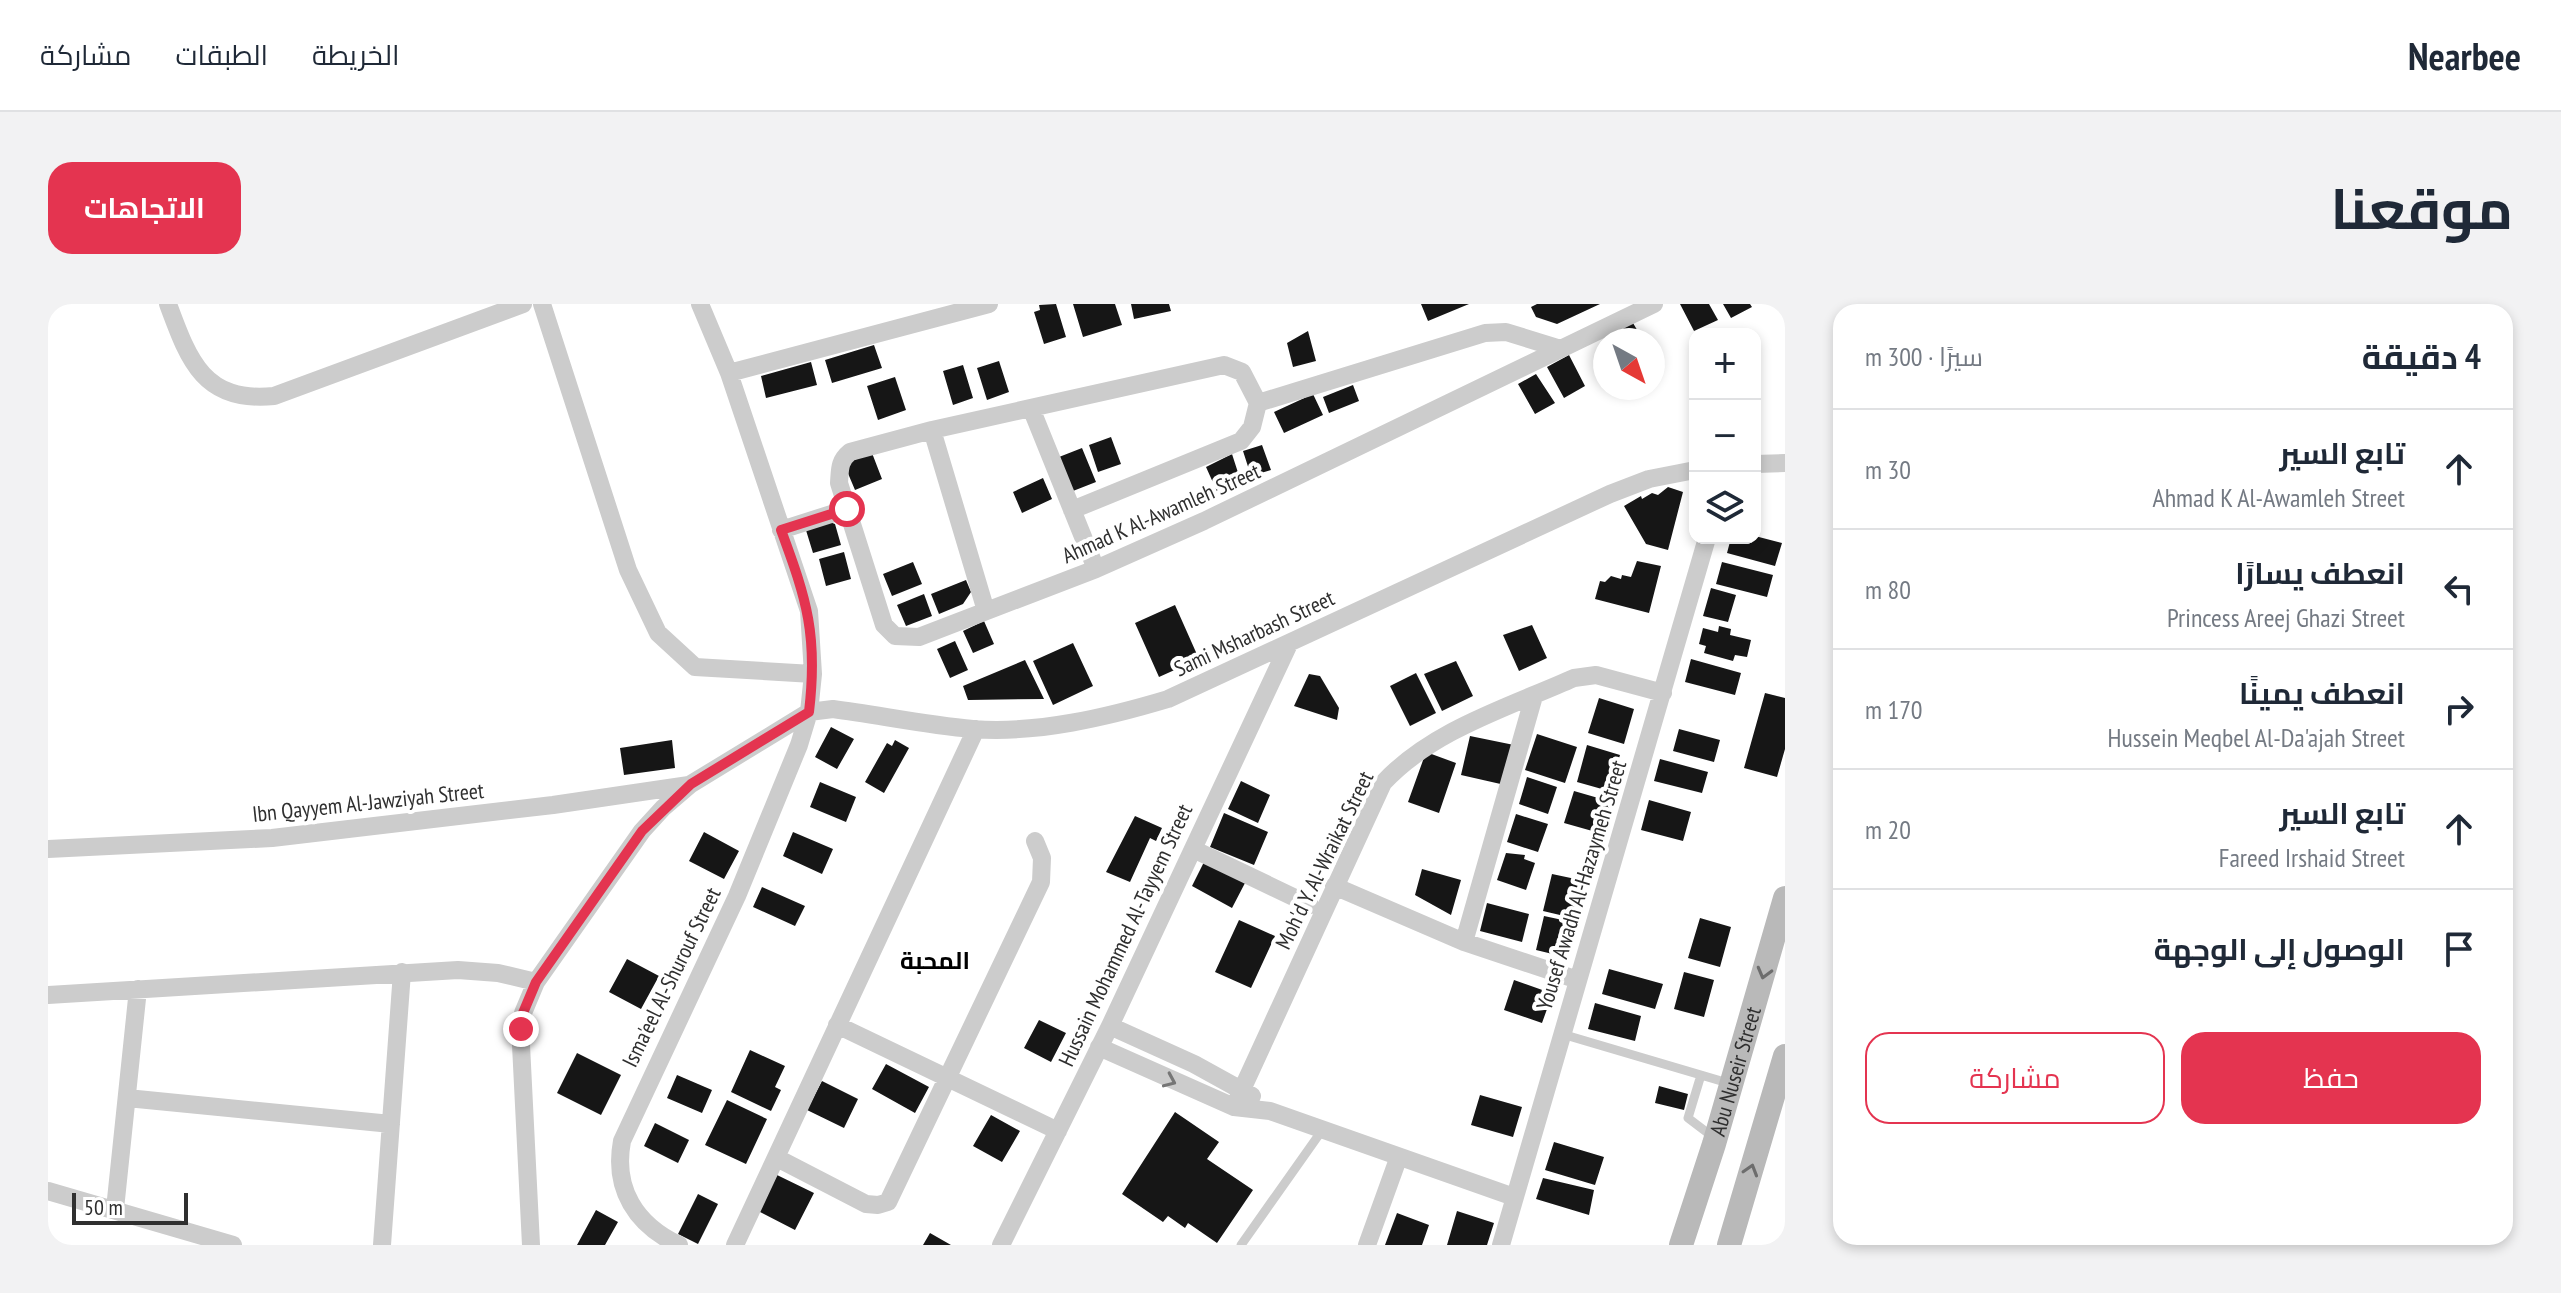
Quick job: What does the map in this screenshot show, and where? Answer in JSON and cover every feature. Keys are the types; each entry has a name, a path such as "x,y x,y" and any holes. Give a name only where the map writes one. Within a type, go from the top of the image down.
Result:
{"main road":[{"name":"Abu Nuseir Street","path":"1681,1245 1716,1140 1785,898"},
{"name":"Abu Nuseir Street","path":"1729,1245 1785,1056"}],"street":[{"path":"168,304 186,354 203,377 226,392 249,399 274,396 523,304"},
{"path":"542,304 628,570 658,633 695,667 813,674"},
{"name":"Isma'eel Al-Shurouf Street","path":"679,1245 655,1231 635,1211 620,1182 622,1141 737,896 809,712 813,674 809,611 729,373 700,304"},
{"path":"729,373 989,304"},
{"name":"Ahmad K Al-Awamleh Street","path":"1072,510 1241,441 1252,427 1258,403 1242,372 1224,365 862,447 842,459 839,483 884,625 895,636 919,637 1096,569 1304,476 1561,349 1614,313 1654,304"},
{"path":"1258,403 1485,333 1506,332 1561,349"},
{"path":"1031,408 1096,569"},
{"path":"932,430 986,611"},
{"path":"1761,464 1785,463"},
{"name":"Sami Msharbash Street","path":"809,712 833,709 976,729 1030,726 1122,713 1168,699 1610,494 1649,479 1689,471"},
{"path":"781,530 847,509"},
{"name":"Yousef Awadh Al-Hazaymeh Street","path":"1501,1245 1705,544"},
{"name":"Hussain Mohammed Al-Tayyem Street","path":"1001,1245 1110,1026 1289,644"},
{"name":"Moh'd Y. Al-Wraikat Street","path":"1234,1107 1383,783 1401,763 1433,742 1574,678 1596,675 1663,693"},
{"path":"1464,942 1534,696"},
{"path":"531,1245 521,1045 523,1013 536,982 642,831 691,784 809,712"},
{"path":"735,1245 976,729"},
{"name":"Ibn Qayyem Al-Jawziyah Street","path":"48,849 272,838 553,805 691,784"},
{"path":"777,1158 866,1204 884,1204 893,1194 1041,882 1042,858 1035,841"},
{"path":"1193,849 1310,905"},
{"path":"1334,886 1464,942 1578,980"},
{"path":"48,995 477,970 536,982"},
{"path":"382,1245 402,972"},
{"path":"115,1209 138,989"},
{"path":"837,1025 947,1075 1058,1131"},
{"path":"1110,1026 1243,1088 1270,1111"},
{"path":"1099,1047 1234,1107 1270,1111 1398,1159 1514,1197"},
{"path":"127,1098 391,1124"},
{"path":"1367,1245 1398,1159"},
{"path":"48,1191 233,1245"}],"lane":[{"path":"1562,1034 1732,1084"},
{"path":"1701,1075 1688,1118 1716,1140"},
{"path":"1241,1245 1323,1129"}],"building":[{"path":"1056,304 1066,337 1044,344 1034,312 1040,310 1039,305"},
{"path":"1073,304 1115,304 1122,325 1083,337"},
{"path":"1131,304 1169,304 1171,311 1134,319"},
{"path":"1421,304 1469,304 1428,321"},
{"path":"1537,304 1600,304 1557,324 1536,317 1531,307"},
{"path":"1680,304 1709,304 1718,320 1701,328 1692,328"},
{"path":"1723,304 1750,304 1752,307 1731,318"},
{"path":"1308,331 1316,361 1293,367 1287,343"},
{"path":"874,345 882,368 832,383 825,360"},
{"path":"1569,355 1585,386 1564,398 1547,367"},
{"path":"999,361 1009,392 987,400 977,368"},
{"path":"811,362 817,385 766,398 761,376"},
{"path":"963,365 973,398 953,405 943,371"},
{"path":"1536,374 1555,403 1535,414 1518,384"},
{"path":"895,377 906,410 878,420 867,386"},
{"path":"1353,385 1359,401 1329,413 1323,397"},
{"path":"1313,394 1323,415 1284,433 1274,412"},
{"path":"1111,437 1121,464 1098,472 1089,445"},
{"path":"1262,445 1271,470 1251,476 1243,451"},
{"path":"1082,448 1096,482 1073,491 1059,457"},
{"path":"872,453 882,479 855,490 844,464"},
{"path":"1232,454 1242,485 1219,496 1206,467"},
{"path":"1043,478 1052,499 1022,513 1013,492"},
{"path":"1668,487 1683,492 1668,550 1646,544 1624,506 1641,496 1642,499 1652,493 1658,495"},
{"path":"827,521 835,524 841,545 813,553 805,527"},
{"path":"1761,538 1782,543 1775,566 1727,553 1729,544 1761,544"},
{"path":"844,552 851,579 826,586 819,559"},
{"path":"1637,561 1661,566 1649,613 1595,599 1600,581 1605,582 1611,576 1621,579 1622,575 1631,577"},
{"path":"913,562 922,584 892,596 883,574"},
{"path":"1722,562 1773,575 1767,597 1716,584"},
{"path":"966,580 971,592 963,604 939,614 931,594"},
{"path":"1711,588 1736,595 1728,622 1703,616"},
{"path":"924,594 932,616 906,626 897,605"},
{"path":"1175,605 1199,659 1159,677 1135,623"},
{"path":"984,621 994,644 973,653 963,631"},
{"path":"1532,625 1547,658 1519,671 1503,635"},
{"path":"1719,626 1731,629 1730,635 1751,640 1747,657 1735,655 1733,661 1704,653 1706,646 1699,644 1703,628 1718,632"},
{"path":"955,641 968,670 950,678 937,649"},
{"path":"1073,643 1093,686 1053,705 1033,661"},
{"path":"1691,659 1741,673 1735,695 1685,682"},
{"path":"1025,660 1044,699 968,700 963,686"},
{"path":"1456,661 1473,696 1442,711 1424,674"},
{"path":"1416,673 1436,713 1410,726 1390,686"},
{"path":"1309,674 1320,676 1339,708 1337,720 1294,706"},
{"path":"1765,693 1785,698 1785,749 1777,777 1744,768"},
{"path":"1599,698 1634,709 1624,744 1588,733"},
{"path":"831,727 854,739 837,769 815,757"},
{"path":"1679,729 1720,740 1714,762 1673,751"},
{"path":"1537,734 1577,747 1565,783 1525,770"},
{"path":"1470,736 1514,745 1505,785 1461,775"},
{"path":"672,740 675,768 624,775 620,748"},
{"path":"895,740 909,748 884,793 865,782 887,743 892,746"},
{"path":"1587,745 1620,755 1609,791 1577,782"},
{"path":"1426,752 1456,763 1439,813 1408,802"},
{"path":"1660,759 1708,772 1702,793 1654,781"},
{"path":"1527,777 1557,787 1548,814 1519,804"},
{"path":"1241,781 1270,795 1258,823 1228,809"},
{"path":"820,782 856,797 846,822 810,807"},
{"path":"1574,791 1612,802 1603,834 1564,823"},
{"path":"1649,800 1691,812 1683,841 1641,830"},
{"path":"1224,813 1268,832 1254,865 1210,847"},
{"path":"1516,814 1548,824 1538,852 1507,842"},
{"path":"1135,816 1162,828 1156,841 1150,838 1130,882 1106,872"},
{"path":"704,832 739,851 724,879 689,861"},
{"path":"793,832 833,849 822,874 783,856"},
{"path":"1506,853 1525,855 1524,859 1535,863 1526,890 1497,880"},
{"path":"1204,862 1245,883 1232,908 1192,886"},
{"path":"1422,869 1461,880 1451,915 1415,895"},
{"path":"1552,874 1585,881 1577,919 1543,911"},
{"path":"762,887 805,906 795,926 753,907"},
{"path":"1487,903 1529,914 1522,942 1480,931"},
{"path":"1544,916 1572,922 1565,957 1536,950"},
{"path":"1700,918 1731,927 1720,967 1688,958"},
{"path":"1239,920 1275,936 1251,988 1215,972"},
{"path":"627,959 659,976 641,1009 609,992"},
{"path":"1609,969 1663,984 1655,1009 1602,994"},
{"path":"1684,972 1714,980 1704,1017 1674,1009"},
{"path":"1514,980 1548,992 1547,997 1551,998 1542,1023 1504,1010"},
{"path":"1595,1003 1641,1016 1635,1041 1588,1029"},
{"path":"1039,1020 1066,1033 1051,1062 1024,1048"},
{"path":"750,1050 785,1066 775,1087 781,1090 771,1111 731,1092"},
{"path":"577,1053 621,1075 601,1115 557,1093"},
{"path":"886,1064 929,1087 915,1113 872,1089"},
{"path":"677,1075 712,1090 702,1113 667,1098"},
{"path":"822,1081 858,1099 844,1128 807,1110"},
{"path":"1659,1086 1688,1094 1684,1110 1655,1103"},
{"path":"1480,1095 1522,1107 1513,1137 1471,1125"},
{"path":"727,1100 767,1119 746,1164 705,1145"},
{"path":"1175,1112 1219,1142 1207,1159 1253,1190 1217,1243 1188,1223 1185,1228 1168,1216 1163,1222 1122,1194"},
{"path":"991,1115 1020,1131 1002,1162 973,1146"},
{"path":"655,1123 689,1140 678,1163 644,1146"},
{"path":"1554,1142 1604,1157 1595,1185 1545,1170"},
{"path":"777,1175 814,1193 795,1230 758,1211"},
{"path":"1543,1178 1594,1190 1589,1215 1536,1199"},
{"path":"698,1194 718,1204 698,1244 678,1234"},
{"path":"596,1210 618,1222 605,1245 577,1245"},
{"path":"1457,1211 1494,1223 1487,1245 1447,1245"},
{"path":"1397,1213 1429,1225 1422,1245 1385,1245"},
{"path":"930,1233 951,1245 923,1245"}],"district":[{"name":"المحبة","path":"935,961"}],"route":[{"path":"521,1029 523,1013 536,982 586,915 642,831 691,784 809,712 813,674 809,611 781,530 847,509"}]}
